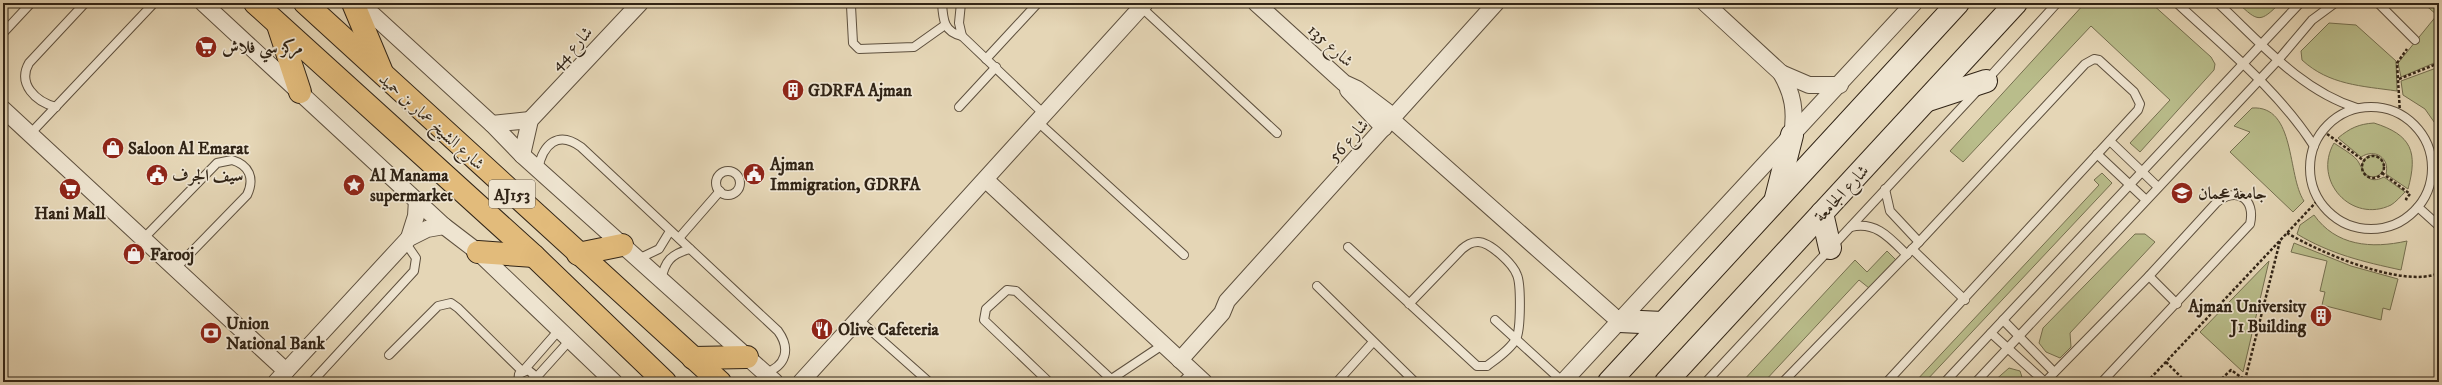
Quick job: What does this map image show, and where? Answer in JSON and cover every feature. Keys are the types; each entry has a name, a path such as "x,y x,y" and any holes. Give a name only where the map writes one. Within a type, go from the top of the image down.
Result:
{"main road":[{"name":"شارع الشيخ عمار بن حميد","path":"255,3 534,256 665,382"},
{"name":"شارع الشيخ عمار بن حميد","path":"305,3 384,77 720,382"},
{"path":"353,3 384,77"},
{"path":"1609,382 1958,3"},
{"name":"شارع الجامعة","path":"1666,382 2016,3"},
{"path":"277,24 300,92"},
{"path":"1927,100 1986,81"},
{"path":"1775,201 1792,135"},
{"path":"1822,213 1830,248"},
{"path":"478,252 534,256"},
{"path":"578,254 630,252"},
{"path":"1619,321 1663,323"},
{"path":"693,358 746,357"}],"street":[{"path":"203,3 444,226 478,252 614,382"},
{"path":"360,3 492,124 522,155 770,377"},
{"name":"شارع 44","path":"530,120 640,3"},
{"name":"شارع 135","path":"1256,3 1344,83 1357,89 1390,121 1619,321"},
{"name":"شارع 56","path":"1172,352 1216,306 1227,301 1496,3"},
{"path":"1705,3 1781,73 1809,85 1840,85"},
{"path":"1563,382 1840,85 1914,3"},
{"path":"801,382 986,180 1143,5"},
{"path":"1781,73 1793,100 1795,118 1792,135"},
{"path":"3,109 175,269 281,377 407,240 427,229 444,226"},
{"path":"492,124 530,120 522,155"},
{"path":"986,180 1172,352 1193,378"},
{"path":"407,240 416,216 416,200"}],"lane":[{"path":"3,33 31,3"},
{"path":"56,107 39,100 29,90 26,84 25,70 28,63 85,3"},
{"path":"852,3 851,12 853,43 859,49 914,47 945,25"},
{"path":"942,3 945,25 949,31 962,36 996,68 1042,118 1184,255"},
{"path":"961,3 959,23 962,36"},
{"path":"1706,382 2057,3"},
{"path":"2177,3 2259,79 2301,126 2314,146"},
{"path":"2218,3 2279,59 2321,94 2357,108"},
{"path":"1945,382 2244,65 2300,3"},
{"path":"1976,382 2279,59 2312,20 2334,3 2351,3"},
{"path":"2378,3 2415,40"},
{"path":"30,134 152,4"},
{"path":"986,59 1036,5"},
{"path":"1143,5 1277,133"},
{"path":"1783,382 1919,242 2085,64 2094,59 2099,60 2134,92 2140,104 2138,110 1965,300 1887,382"},
{"path":"959,107 996,68"},
{"path":"2379,106 2400,113 2414,124 2425,138 2431,155 2432,174 2428,191 2418,207 2398,222 2386,227 2367,229 2348,224 2331,214 2319,199 2312,182 2310,164 2314,146 2323,131 2338,116 2357,108 2379,106"},
{"path":"538,169 545,148 553,142 563,139 573,141 778,331 785,340 786,351 782,362 770,377"},
{"path":"2110,141 2158,187"},
{"path":"2097,154 2146,200"},
{"path":"143,239 217,164 232,160 245,166 251,180 247,195 175,269"},
{"path":"1885,189 1890,212 1919,242"},
{"path":"678,238 720,191"},
{"path":"1991,333 2045,382 2149,276 2224,196 2234,194 2246,201 2252,214 2250,224 2177,304 2102,382"},
{"path":"2418,207 2439,226"},
{"path":"1851,226 1867,225 1875,227 1909,252 1965,300"},
{"path":"630,252 659,249 670,231"},
{"path":"312,382 414,271 416,258 407,240"},
{"path":"1348,247 1409,304 1477,366 1482,368 1487,366 1516,339 1520,288 1518,275 1511,263 1480,242 1470,242 1409,304"},
{"path":"661,280 664,267 672,256 690,249"},
{"path":"2149,276 2177,304"},
{"path":"1317,286 1415,382"},
{"path":"1049,382 984,320 986,309 1007,290 1016,291 1108,381 1172,352"},
{"path":"389,355 438,306 451,304 458,308 523,371 533,374 534,381"},
{"path":"858,319 929,382"},
{"path":"1495,320 1563,382"},
{"path":"2003,320 2054,372"},
{"path":"518,382 518,377 523,371 565,335"},
{"path":"534,381 565,335"},
{"path":"1337,382 1373,342"}],"path":[{"path":"2400,113 2397,63 2415,40"},
{"path":"2399,79 2439,63"},
{"path":"2323,131 2363,160"},
{"path":"2372,155 2381,159 2384,163 2382,173 2374,178 2366,176 2361,169 2363,160 2372,155"},
{"path":"2382,173 2410,194 2406,199 2418,207"},
{"path":"2147,382 2319,199"},
{"path":"2288,233 2328,255 2351,263 2417,277 2439,273"},
{"path":"2245,380 2280,241"},
{"path":"2166,362 2186,382"},
{"path":"2218,382 2231,370 2248,382"}],"green space":[{"path":"2085,3 2151,3 2211,57 2215,64 2214,70 2140,152 2130,143 2170,100 2091,26 1963,162 1950,151"},
{"path":"2238,3 2280,3 2268,14 2259,18 2250,14"},
{"path":"2423,3 2439,3 2439,61 2401,77 2398,63 2437,15"},
{"path":"2329,23 2356,25 2396,61 2397,91 2346,83 2323,75 2302,60 2301,51"},
{"path":"2439,67 2439,129 2425,109 2403,95 2401,81"},
{"path":"2252,108 2266,110 2276,118 2283,130 2288,144 2299,190 2304,201 2293,212 2230,152 2250,132 2234,126"},
{"path":"2374,123 2397,133 2404,139 2409,147 2412,155 2412,165 2408,189 2386,174 2386,163 2380,156 2376,154 2366,154 2361,157 2338,138 2355,127"},
{"path":"2334,143 2357,160 2368,177 2374,180 2384,177 2405,192 2391,205 2376,209 2363,209 2350,204 2340,195 2332,184 2328,171 2329,157"},
{"path":"2373,155 2381,158 2384,166 2381,174 2373,177 2365,174 2362,166 2365,158"},
{"path":"2102,173 2112,183 1925,382 1915,382 2099,185 2094,180"},
{"path":"2314,215 2333,233 2355,243 2380,245 2407,241 2401,270 2335,252 2297,234 2300,225"},
{"path":"2135,234 2145,234 2155,242 2070,333 2071,347 2060,358 2046,352 2039,343 2043,328"},
{"path":"2294,243 2351,266 2398,279 2390,310 2383,308 2381,320 2322,305 2325,292 2320,291 2327,261 2291,252"},
{"path":"1887,251 1896,260 1869,288 1859,280 1764,382 1742,382 1855,260 1867,272"},
{"path":"2269,261 2243,372 2200,332"},
{"path":"2009,368 2020,371 2022,377 2021,382 1993,382"}],"place":[{"name":"مركز سي فلاش","path":"206,47"},
{"name":"GDRFA Ajman","path":"793,90"},
{"name":"Saloon Al Emarat","path":"113,148"},
{"name":"Ajman Immigration, GDRFA","path":"754,174"},
{"name":"سيف الجرف","path":"157,175"},
{"name":"Al Manama supermarket","path":"354,185"},
{"name":"Hani Mall","path":"70,189"},
{"name":"جامعة عجمان","path":"2182,193"},
{"name":"Farooj","path":"134,254"},
{"name":"Ajman University J1 Building","path":"2321,316"},
{"name":"Olive Cafeteria","path":"822,329"},
{"name":"Union National Bank","path":"211,333"}]}
